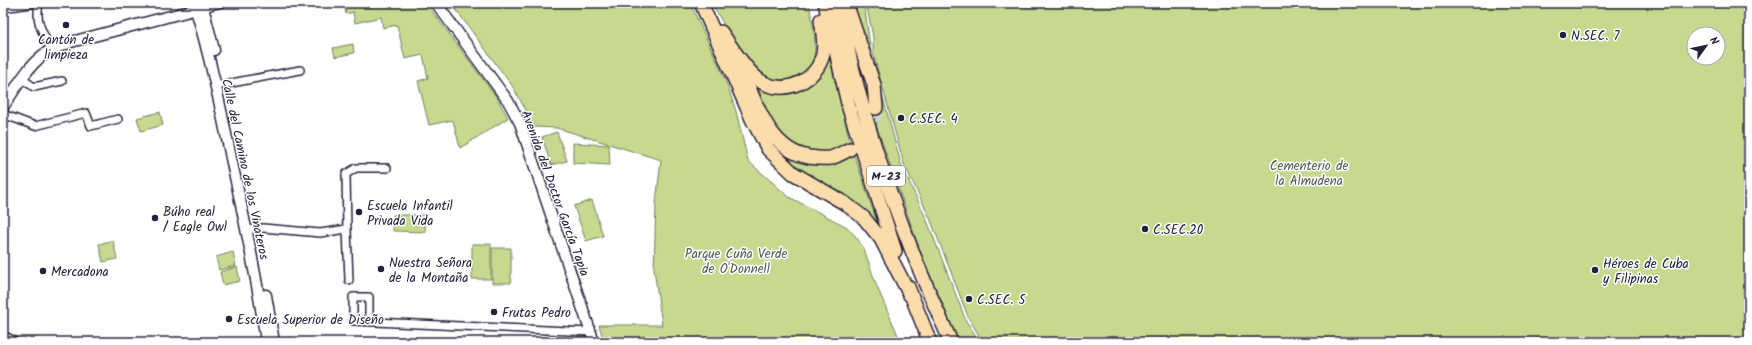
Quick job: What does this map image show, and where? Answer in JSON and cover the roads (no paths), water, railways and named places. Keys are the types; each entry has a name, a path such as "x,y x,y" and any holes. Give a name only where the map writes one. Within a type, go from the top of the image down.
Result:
{"highway":[{"path":"702,3 748,69 763,83 779,87 797,84 814,73 821,61 823,53 823,36 817,3"},
{"path":"702,3 753,121 768,149 793,173 846,204 864,218 881,239 910,295"},
{"name":"M-23","path":"825,3 848,108 881,213 910,295 930,342"},
{"name":"M-23","path":"838,3 862,100 895,203 951,342"},
{"path":"846,3 874,85 876,108"},
{"path":"726,38 770,130 782,145 800,155 816,158 830,158 850,149"}],"street":[{"path":"3,8 38,3 36,16 51,50"},
{"path":"3,107 33,64 51,50 71,42 199,6 222,3"},
{"name":"Avenida del Doctor García Tapia","path":"436,3 508,101 520,123 594,342"},
{"name":"Calle del Camino de los Vinateros","path":"199,6 219,85 274,342"},
{"path":"219,85 300,70"},
{"path":"22,79 34,87 62,81"},
{"path":"3,114 36,126 86,113 91,126 118,119"},
{"path":"349,280 346,174 356,168 387,168"},
{"path":"250,229 320,233 347,229"},
{"name":"Calle del Camino de los Vinateros","path":"250,229 266,342"},
{"path":"369,321 369,297 353,297 353,321 591,332"},
{"path":"3,335 16,342"}],"tunnel":[{"path":"865,136 875,117 876,108"}],"place":[{"name":"Cantón de limpieza","path":"66,25"},
{"name":"N.SEC. 7","path":"1563,35"},
{"name":"C.SEC. 4","path":"901,118"},
{"name":"Escuela Infantil Privada Vida","path":"359,212"},
{"name":"Búho real / Eagle Owl","path":"155,218"},
{"name":"C.SEC.20","path":"1145,229"},
{"name":"Nuestra Señora de la Montaña","path":"381,269"},
{"name":"Héroes de Cuba y Filipinas","path":"1595,270"},
{"name":"Mercadona","path":"43,271"},
{"name":"C.SEC. 5","path":"969,299"},
{"name":"Frutas Pedro","path":"494,312"},
{"name":"Escuela Superior de Diseño","path":"229,319"}],"park label":[{"name":"Cementerio de la Almudena","path":"1309,172"},
{"name":"Parque Cuña Verde de O'Donnell","path":"736,260"}]}
